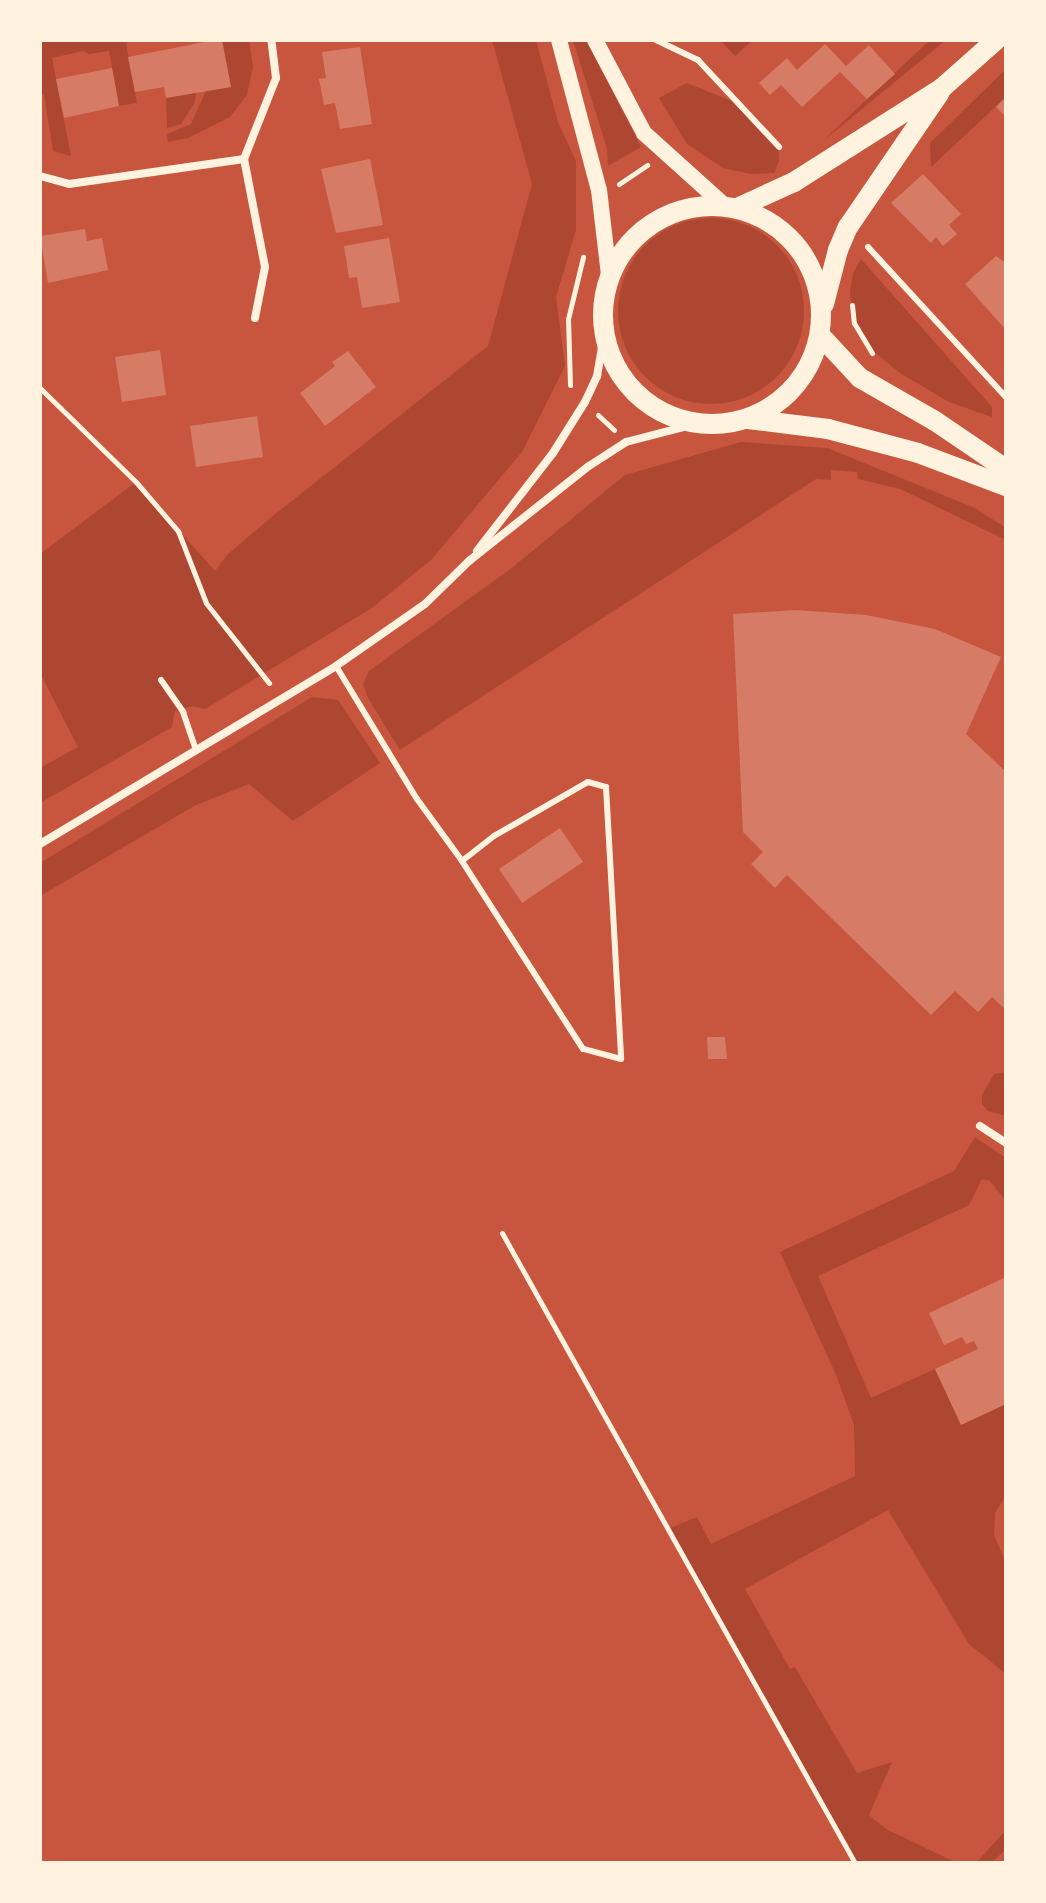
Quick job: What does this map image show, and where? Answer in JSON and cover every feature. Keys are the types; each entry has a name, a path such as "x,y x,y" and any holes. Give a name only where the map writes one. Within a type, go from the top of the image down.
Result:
{"main road":[{"path":"559,40 599,190 609,275"},
{"path":"595,40 644,133 665,155 731,207 776,228 806,259 817,285 820,324 860,378 947,428 1006,469"},
{"path":"996,40 942,88 794,182 731,207 684,209 647,226 625,248 609,275 603,298 604,337 622,378 638,395 677,418 699,423 744,419 828,429 918,453 1006,486"},
{"path":"744,419 763,412 794,388 814,354 838,250 848,227 942,88"}],"street":[{"path":"255,318 265,267 244,159 276,78 271,40"},
{"path":"40,176 69,184 244,159"},
{"path":"469,561 553,453 585,402 597,376 604,337"},
{"path":"40,844 336,666 425,604 469,561 589,466 626,442 699,423"},
{"path":"980,1126 1006,1143"}],"lane":[{"path":"656,40 698,60 779,147"},
{"path":"868,247 1006,397"},
{"path":"336,666 417,799 462,861 583,1049 621,1059 606,787 588,782 494,836 462,861"},
{"path":"161,680 183,712 196,750"}],"path":[{"path":"599,190 615,186 665,155"},
{"path":"563,397 570,386 568,319 586,245"},
{"path":"40,388 136,482 178,531 206,603 269,683"},
{"path":"256,690 280,676"},
{"path":"502,1233 855,1863"}],"shaded area":[{"path":"40,40 136,40 126,43 137,103 119,106 109,51 89,54 83,51 52,58 71,156 53,151 44,94 40,94"},
{"path":"222,40 249,40 253,67 247,95 230,117 188,138 168,142 167,134 191,124 206,91 231,87"},
{"path":"492,40 536,40 558,122 576,161 576,230 556,297 565,366 522,452 432,559 372,608 205,709 192,706 175,711 172,727 40,803 40,768 78,747 40,673 40,554 136,482 215,571 227,555 274,515 488,346 532,184"},
{"path":"573,40 586,40 641,147 608,166 607,149"},
{"path":"720,40 753,40 735,56"},
{"path":"930,40 946,40 823,141 867,99"},
{"path":"1006,69 1006,97 931,167 930,143"},
{"path":"687,83 739,104 779,147 779,161 774,173 751,174 723,168 687,144 659,98"},
{"path":"196,92 195,102 181,124 167,128 166,98"},
{"path":"711,218 746,225 776,246 797,276 804,311 797,346 776,376 746,397 711,404 676,397 646,376 625,346 618,311 625,276 646,246 676,225"},
{"path":"861,259 992,407 992,417 949,402 900,373 873,351 854,323 850,292 853,273"},
{"path":"741,442 827,448 975,508 1006,528 1006,540 900,489 858,479 857,472 831,470 831,480 816,479 400,750 368,698 363,684 369,671 513,567 625,475"},
{"path":"312,697 338,700 380,763 293,821 249,784 194,806 40,896 40,863"},
{"path":"1006,1072 1006,1116 988,1111 982,1104 982,1095 994,1074"},
{"path":"975,1137 1006,1158 1006,1201 990,1181 982,1179 969,1205 818,1276 871,1398 935,1369 961,1424 1006,1404 1006,1495 995,1513 994,1535 1006,1563 1006,1674 969,1644 888,1510 745,1589 790,1669 795,1667 857,1773 892,1762 869,1815 886,1829 957,1863 855,1863 668,1529 697,1517 711,1544 855,1476 854,1425 837,1377 780,1252 954,1171"},
{"path":"1006,1830 1006,1849 991,1863 976,1863"}],"building":[{"path":"222,40 231,87 166,98 164,87 135,92 128,57"},
{"path":"825,44 846,66 869,45 895,74 867,99 840,72 802,107 781,85 770,95 759,83 787,58 797,70"},
{"path":"360,47 372,124 340,129 335,103 324,105 319,79 326,78 322,52"},
{"path":"112,68 119,106 64,118 56,79"},
{"path":"1006,97 1006,114 1004,115 996,107"},
{"path":"370,159 383,225 336,233 321,169"},
{"path":"923,174 961,214 949,225 957,234 943,246 936,237 931,243 891,203"},
{"path":"85,229 87,241 102,238 108,270 48,283 40,236"},
{"path":"389,238 400,302 362,308 357,277 349,278 344,246"},
{"path":"996,256 1006,263 1006,330 965,284"},
{"path":"160,350 166,395 122,402 115,357"},
{"path":"348,351 376,387 325,426 300,393 335,366 332,362"},
{"path":"257,416 263,457 196,467 190,426"},
{"path":"795,610 866,615 935,629 1001,657 966,734 1006,772 1006,1010 992,997 978,1012 955,991 931,1015 787,875 775,888 751,864 763,852 743,832 733,614"},
{"path":"560,828 583,862 522,903 499,869"},
{"path":"707,1037 725,1037 727,1059 708,1059"},
{"path":"1006,1277 1006,1404 961,1425 935,1369 978,1349 974,1341 966,1344 962,1337 944,1345 929,1313"}]}
